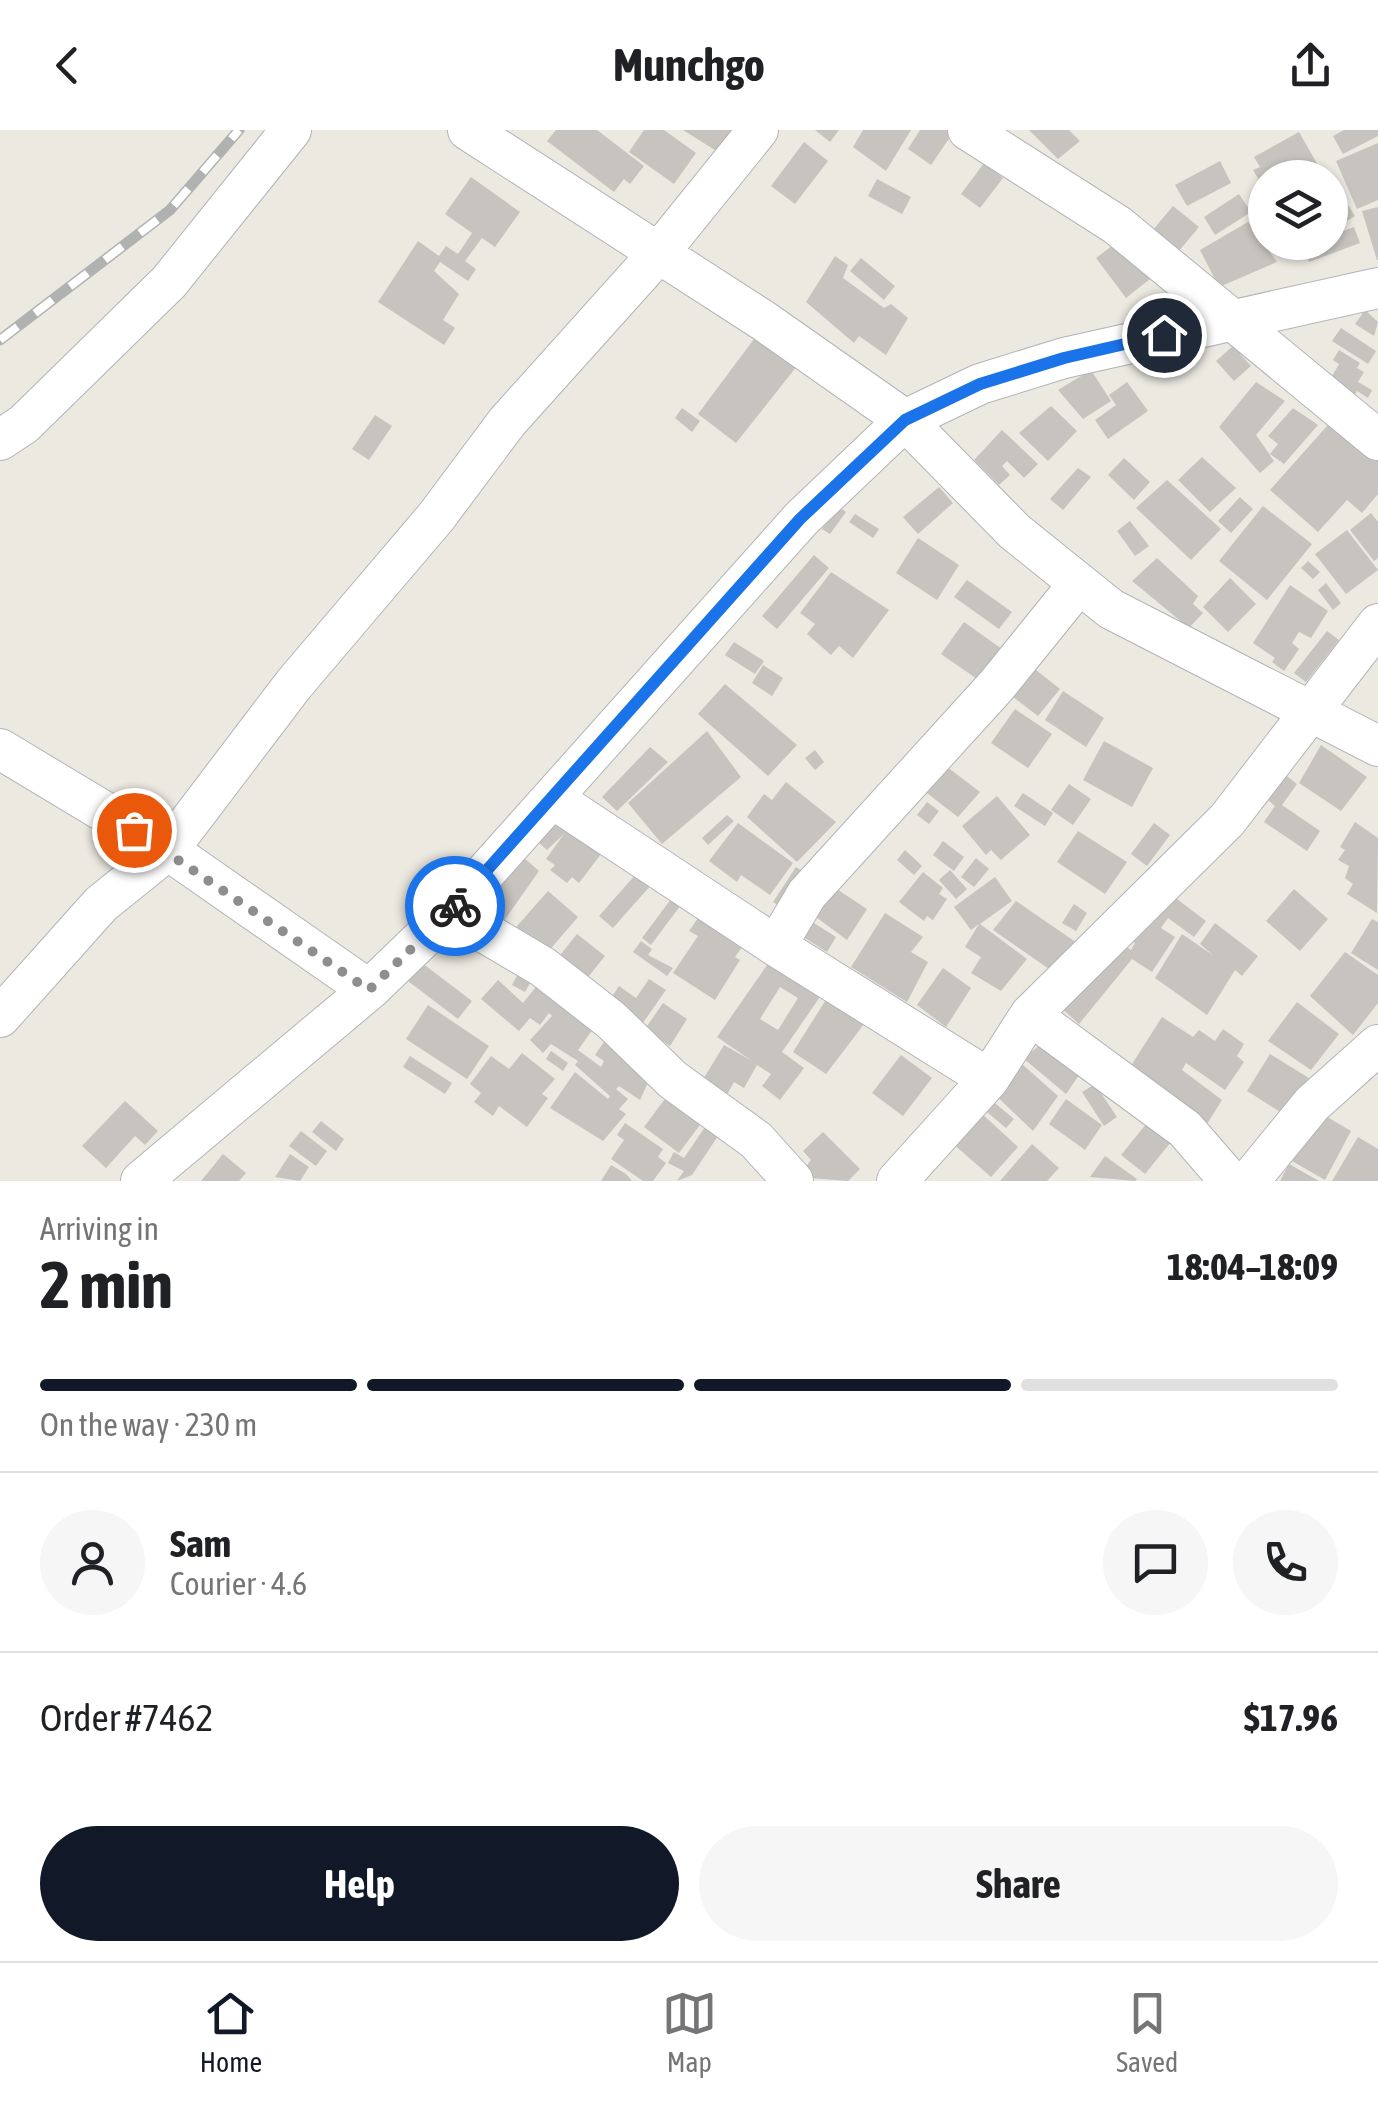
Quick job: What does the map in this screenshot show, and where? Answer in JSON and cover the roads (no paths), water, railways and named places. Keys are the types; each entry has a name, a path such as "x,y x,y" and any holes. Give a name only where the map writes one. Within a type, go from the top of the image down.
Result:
{"street":[{"path":"0,440 24,424 169,282 291,130"},
{"path":"468,130 788,338 905,420 1014,531 1077,586 1164,640 1378,746"},
{"path":"0,1017 100,904 168,850 294,684 417,542 507,422 656,255 758,130"},
{"path":"968,130 1117,225 1378,440"},
{"path":"141,1181 369,990 450,912 800,519 905,420 980,384 1064,358 1378,288"},
{"path":"776,946 807,894 996,684 1077,586"},
{"path":"898,1181 989,1078 1030,1015 1227,820 1378,624"},
{"path":"0,749 168,850 369,990"},
{"path":"552,798 776,946 989,1078"},
{"path":"450,912 556,978 611,1020 673,1080 756,1140 775,1174"},
{"path":"1030,1015 1185,1129 1208,1150 1230,1181"},
{"path":"1249,1181 1312,1104 1378,1045"}],"railway":[{"path":"0,340 170,210 239,130"}]}
